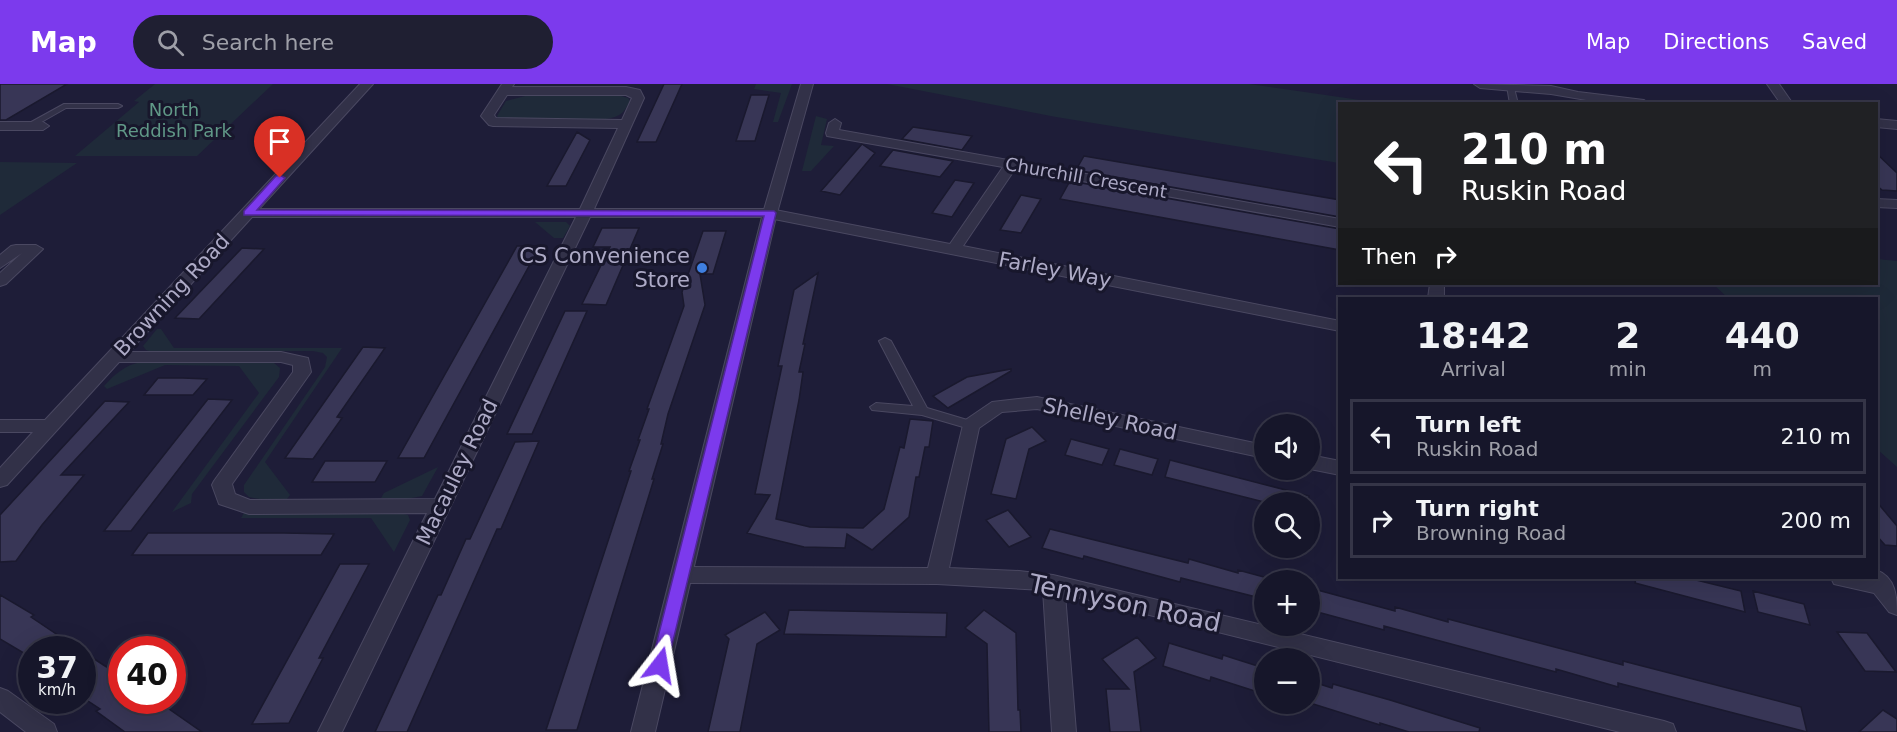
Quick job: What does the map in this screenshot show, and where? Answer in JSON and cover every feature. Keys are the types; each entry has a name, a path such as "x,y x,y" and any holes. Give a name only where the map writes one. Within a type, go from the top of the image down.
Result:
{"street":[{"name":"Browning Road","path":"0,480 367,84"},
{"path":"643,732 770,214 807,84"},
{"path":"1480,84 1510,88 1549,87 1578,96 1628,102"},
{"path":"1773,84 1786,102"},
{"path":"506,88 487,116 493,122 626,124"},
{"name":"Macauley Road","path":"330,732 585,213 638,98 636,93 626,91 506,88"},
{"path":"1878,123 1897,125"},
{"path":"0,126 43,126"},
{"name":"Churchill Crescent","path":"833,133 1338,223"},
{"path":"954,249 1011,165"},
{"path":"1878,203 1897,204"},
{"name":"Farley Way","path":"248,213 770,214 1338,326"},
{"path":"0,263 16,249 36,249 0,280"},
{"path":"114,357 281,357 302,362 302,372 224,481 222,485 226,499 249,507 440,506"},
{"name":"Shelley Road","path":"970,425 998,406 1037,403 1254,450"},
{"path":"937,576 970,425"},
{"path":"0,426 51,426"},
{"path":"1320,464 1338,468"},
{"name":"Tennyson Road","path":"682,575 937,576 1019,579 1053,583 1664,732"},
{"path":"1851,579 1878,582 1897,606"},
{"path":"1053,583 1064,732"},
{"path":"0,698 45,732"}],"lane":[{"path":"1510,88 1514,102"},
{"path":"28,126 64,106 118,106"},
{"path":"885,341 922,411"},
{"path":"876,407 922,411 970,425"}],"green space":[{"name":"North Reddish Park","path":"155,84 273,84 197,156 75,156 139,102 134,101"},
{"path":"756,84 792,84 778,122 773,122 781,93 754,89"},
{"path":"887,84 1249,84 1374,102 1338,102 1338,163 1056,117"},
{"path":"525,96 621,96 630,101 621,114 606,119 499,119 497,116 506,101"},
{"path":"816,116 827,119 821,145 834,146 811,171 802,171"},
{"path":"0,162 77,163 0,215"},
{"path":"535,222 566,222 570,226 563,238 554,238"},
{"path":"1878,259 1897,261 1897,467 1878,450 1878,297 1727,297 1714,285 1878,285"},
{"path":"157,329 161,329 174,348 342,348 265,462 290,495 287,499 249,497 244,492 244,485 325,367 327,357 323,353 313,351 152,352 146,350 143,346"},
{"path":"141,362 274,363 280,368 279,377 192,494 191,503 172,512 259,393 239,366 165,365 107,389 104,386 130,365"},
{"path":"438,467 422,496 407,499 381,498 384,493"},
{"path":"244,513 400,513 408,515 410,520 394,552 371,518 241,518"}],"building":[{"path":"0,84 67,84 6,120 0,120"},
{"path":"664,84 682,84 656,142 637,142"},
{"path":"751,95 769,95 755,141 736,141"},
{"path":"913,127 972,136 962,150 902,139"},
{"path":"577,132 590,140 566,186 547,186"},
{"path":"862,144 875,153 840,195 821,191"},
{"path":"893,150 953,161 940,177 880,166"},
{"path":"1878,155 1897,173 1897,191 1882,190 1878,187"},
{"path":"1084,156 1338,200 1338,217 1076,170"},
{"path":"955,180 974,183 952,217 932,213"},
{"path":"1070,181 1338,229 1338,250 1060,199"},
{"path":"1021,195 1041,199 1021,233 1000,230"},
{"path":"602,228 639,228 606,305 582,304 610,247 593,247"},
{"path":"703,231 726,231 713,274 700,274 705,305 668,414 661,444 663,444 652,479 654,479 577,730 546,730 631,471 629,471 649,409 647,409 684,306 682,292"},
{"path":"517,246 540,246 424,458 398,458"},
{"path":"242,248 264,249 199,319 175,318"},
{"path":"818,273 803,344 805,344 799,372 803,372 799,400 776,519 810,527 863,528 884,509 900,447 904,448 910,419 933,421 929,447 925,447 919,477 916,477 909,517 872,550 847,534 845,548 804,547 747,533 770,495 755,494 782,366 778,366 794,290"},
{"path":"565,311 587,311 532,434 507,434"},
{"path":"363,347 385,348 337,417 342,418 313,459 285,458"},
{"path":"1011,369 948,408 933,396 967,377"},
{"path":"158,378 207,379 193,395 144,395"},
{"path":"208,399 232,400 131,531 104,531"},
{"path":"105,401 129,402 61,475 84,475 42,525 16,561 0,562 0,515"},
{"path":"1032,427 1046,441 1029,449 1016,499 991,494 1006,439"},
{"path":"1071,439 1109,449 1102,465 1065,455"},
{"path":"539,441 501,529 497,529 407,732 375,732 438,595 441,595 466,539 470,539 515,442"},
{"path":"1120,449 1158,459 1152,475 1114,465"},
{"path":"1170,460 1294,492 1254,492 1254,499 1165,477"},
{"path":"325,461 387,461 375,482 312,482"},
{"path":"1878,503 1897,526 1897,546 1885,545 1878,537"},
{"path":"1008,510 1031,537 1009,547 986,520"},
{"path":"1050,529 1188,563 1189,559 1238,573 1238,570 1254,574 1254,596 1181,578 1180,582 1084,556 1083,559 1042,548"},
{"path":"148,533 334,534 321,555 132,555"},
{"path":"340,564 369,564 319,658 323,658 289,723 252,724"},
{"path":"1636,579 1692,579 1741,591 1745,612 1635,583"},
{"path":"1320,591 1395,611 1395,607 1448,622 1448,619 1623,665 1623,661 1801,707 1807,732 1618,683 1618,687 1556,669 1556,672 1384,626 1384,630 1320,613"},
{"path":"1753,591 1804,604 1810,625 1758,612"},
{"path":"0,595 34,615 31,617 59,636 18,636 18,650 0,639"},
{"path":"789,610 947,613 946,637 784,634"},
{"path":"984,610 1016,633 1018,710 1020,710 1021,732 989,732 987,644 965,628"},
{"path":"765,612 780,630 757,644 740,732 708,732 729,639 725,635"},
{"path":"1837,632 1867,633 1896,672 1865,671"},
{"path":"1137,637 1156,658 1134,672 1141,732 1110,732 1106,689 1129,689 1102,659"},
{"path":"1169,643 1222,659 1223,655 1254,665 1254,691 1211,677 1210,681 1163,666"},
{"path":"96,660 108,668 108,714 176,714 202,732 125,732 96,711 100,709 96,706"},
{"path":"1320,684 1332,688 1333,684 1480,728 1479,732 1409,732 1380,723 1380,725 1320,706"},
{"path":"1883,710 1897,719 1897,732 1859,732"}],"place":[{"name":"CS Convenience Store","path":"702,268"}],"route":[{"path":"280,178 248,213 770,213 660,665"}]}
